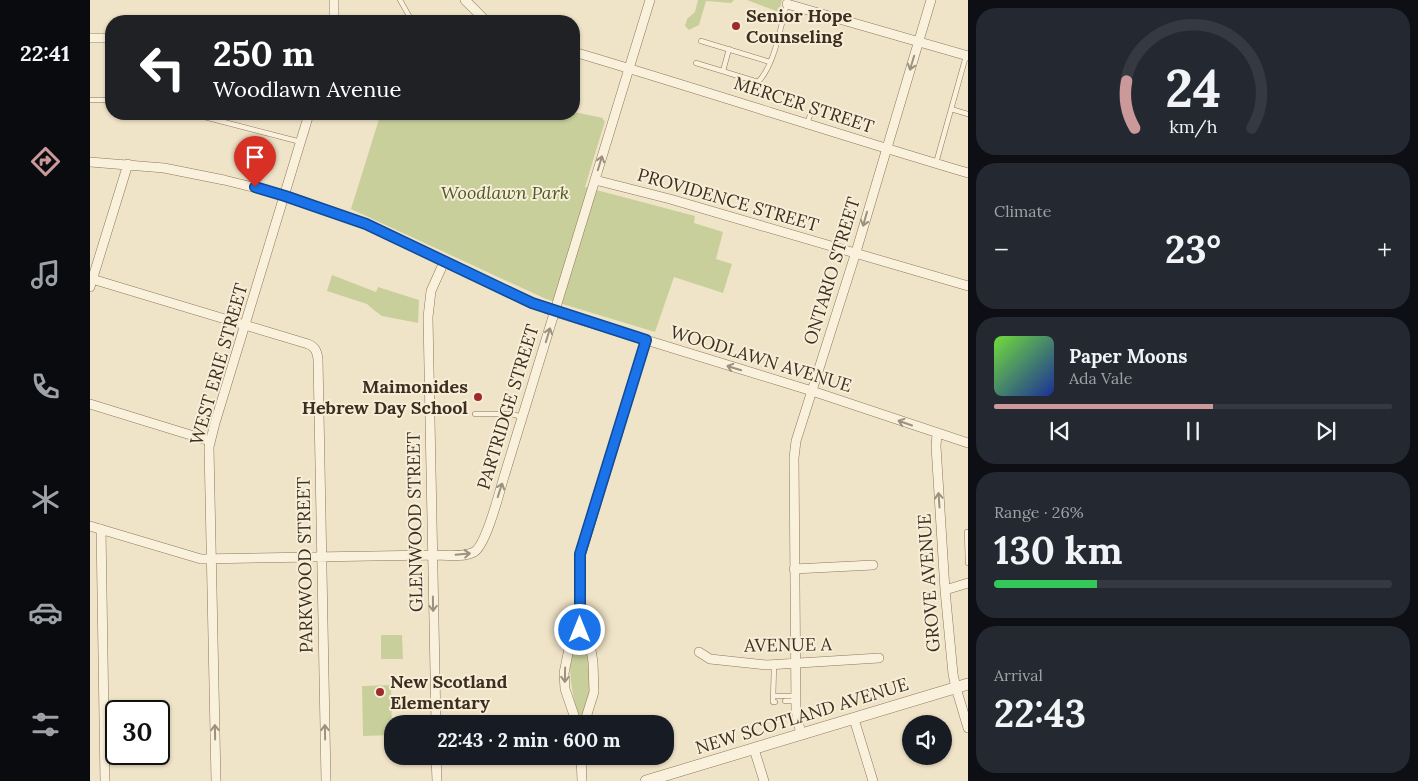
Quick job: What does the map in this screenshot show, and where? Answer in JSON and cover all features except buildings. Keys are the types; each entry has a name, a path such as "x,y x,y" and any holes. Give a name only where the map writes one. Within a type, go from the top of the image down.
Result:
{"street":[{"path":"334,0 334,15"},
{"path":"465,0 479,15"},
{"name":"PARTRIDGE STREET","path":"432,555 472,553 480,546 485,537 650,0"},
{"name":"ONTARIO STREET","path":"801,735 796,698 794,458 796,441 856,252 931,0"},
{"path":"787,4 812,16 967,56"},
{"path":"90,38 105,38"},
{"name":"MERCER STREET","path":"580,54 968,173"},
{"name":"WEST ERIE STREET","path":"216,781 210,441 307,120"},
{"name":"WOODLAWN AVENUE","path":"90,162 128,164 194,174 285,196 366,224 532,303 555,312 812,391 968,443"},
{"path":"128,164 91,283 246,326"},
{"name":"PROVIDENCE STREET","path":"595,180 670,199 968,286"},
{"name":"GLENWOOD STREET","path":"436,715 428,317 431,291 444,262"},
{"name":"PARKWOOD STREET","path":"246,326 308,344 316,350 318,359 326,781"},
{"path":"574,715 565,689 564,673 570,644 580,630 580,554 646,340"},
{"path":"90,404 210,441"},
{"name":"GROVE AVENUE","path":"937,434 936,446 945,590 953,674 968,728"},
{"path":"90,526 195,558 211,560 432,555"},
{"path":"101,529 105,781"},
{"path":"794,569 873,565"},
{"path":"945,590 968,583"},
{"path":"580,630 590,644 593,662 594,692 587,715"},
{"name":"AVENUE A","path":"699,652 710,659 774,665 879,658"},
{"name":"NEW SCOTLAND AVENUE","path":"646,781 968,684"},
{"path":"854,719 873,781"},
{"path":"754,749 764,781"},
{"path":"436,765 437,781"},
{"path":"581,765 582,781"}],"lane":[{"path":"400,0 409,15"},
{"path":"696,63 758,82 770,62 787,4"},
{"path":"701,40 770,62"},
{"path":"723,71 729,49"},
{"path":"936,164 967,56"},
{"path":"90,100 105,100"},
{"path":"807,123 813,108"},
{"path":"951,109 968,114"},
{"path":"216,120 301,142"},
{"path":"475,414 511,414 522,417"},
{"path":"966,532 968,563"},
{"path":"774,665 773,702 776,702"},
{"path":"773,696 796,698"},
{"path":"785,701 796,698"}],"green space":[{"path":"698,0 734,0 731,3 706,1 699,25 689,30 685,26 687,19 695,12"},
{"path":"747,0 782,0 779,12"},
{"name":"Woodlawn Park","path":"580,113 603,118 605,121 585,187 695,216 694,223 723,232 716,259 732,264 723,293 674,277 655,332 546,299 351,209 379,120 580,120"},
{"path":"332,275 376,292 378,287 419,300 418,323 382,316 367,304 327,291"},
{"path":"381,635 402,635 403,659 381,659"},
{"path":"580,638 590,664 590,693 584,715 578,715 570,675 571,653"},
{"path":"391,685 392,715 384,715 384,735 363,736 362,686"}],"place":[{"name":"Senior Hope Counseling","path":"736,26"},
{"name":"Maimonides Hebrew Day School","path":"478,397"},
{"name":"New Scotland Elementary","path":"380,692"}],"route":[{"path":"255,187 366,224 532,303 555,312 646,340 580,554 580,630"}]}
